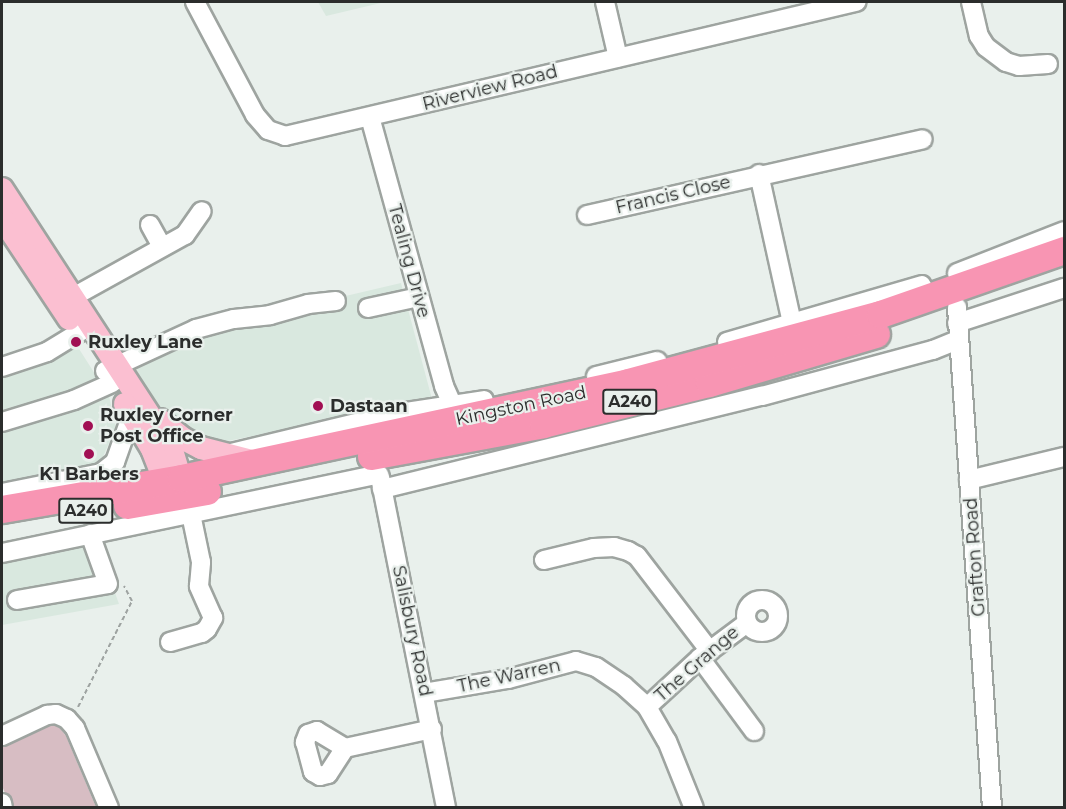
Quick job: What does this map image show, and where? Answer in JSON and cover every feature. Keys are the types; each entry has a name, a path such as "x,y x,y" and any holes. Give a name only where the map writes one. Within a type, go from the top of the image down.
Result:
{"highway":[{"name":"Kingston Road","path":"2,526 179,493 256,462 541,403 698,365 880,314 1065,250"},
{"name":"Kingston Road","path":"2,509 379,473 543,424 709,383 832,348 957,323 1065,270"}],"main road":[{"path":"2,189 73,297 85,329"},
{"path":"2,218 85,329 138,411 172,450 179,493"},
{"path":"138,411 201,448 256,462"}],"street":[{"name":"Riverview Road","path":"195,2 255,115 268,130 285,136 294,136 618,58 790,9 856,2"},
{"path":"605,2 618,58"},
{"path":"971,2 979,36 986,47 1006,62 1019,66 1048,64"},
{"name":"Tealing Drive","path":"370,117 419,297 452,404"},
{"name":"Francis Close","path":"587,215 759,174 923,139"},
{"path":"759,174 792,323"},
{"path":"73,297 185,235 202,211"},
{"path":"150,225 162,247"},
{"name":"Kingston Road","path":"225,454 383,416 487,400 581,380 910,290 1065,231"},
{"path":"957,323 1065,288"},
{"path":"368,308 419,297"},
{"path":"2,422 74,399 112,373 196,329 234,319 270,315 308,304 336,301"},
{"name":"Grafton Road","path":"957,323 992,807"},
{"path":"2,367 47,352 85,329"},
{"path":"2,493 101,473 115,462 138,411"},
{"path":"969,480 1065,457"},
{"name":"Salisbury Road","path":"379,473 446,807"},
{"path":"2,553 90,534 179,493 201,562 200,586 213,618 207,629 201,633 170,642"},
{"path":"17,600 108,584 90,534"},
{"path":"544,560 594,548 614,547 637,556 754,731"},
{"name":"The Grange","path":"647,707 705,655 747,623"},
{"name":"The Warren","path":"424,693 508,679 576,661 596,667 624,686 647,707 667,741 694,807"},
{"path":"2,736 47,715 56,714 70,721 109,807"},
{"path":"345,748 432,729"}],"path":[{"path":"70,721 132,601 122,581"}],"shaded area":[{"path":"318,2 385,2 326,16"},
{"path":"401,283 432,399 213,444 166,421 123,359 237,308 273,313"},
{"path":"67,330 109,396 116,427 99,466 2,487 2,355 5,360 34,350"},
{"path":"86,543 98,545 119,604 2,625 2,559"},
{"path":"48,723 59,727 66,736 96,807 11,807 2,786 2,743"}],"place":[{"name":"Ruxley Lane","path":"76,342"},
{"name":"Dastaan","path":"318,406"},
{"name":"Ruxley Corner Post Office","path":"88,426"},
{"name":"K1 Barbers","path":"89,454"}]}
